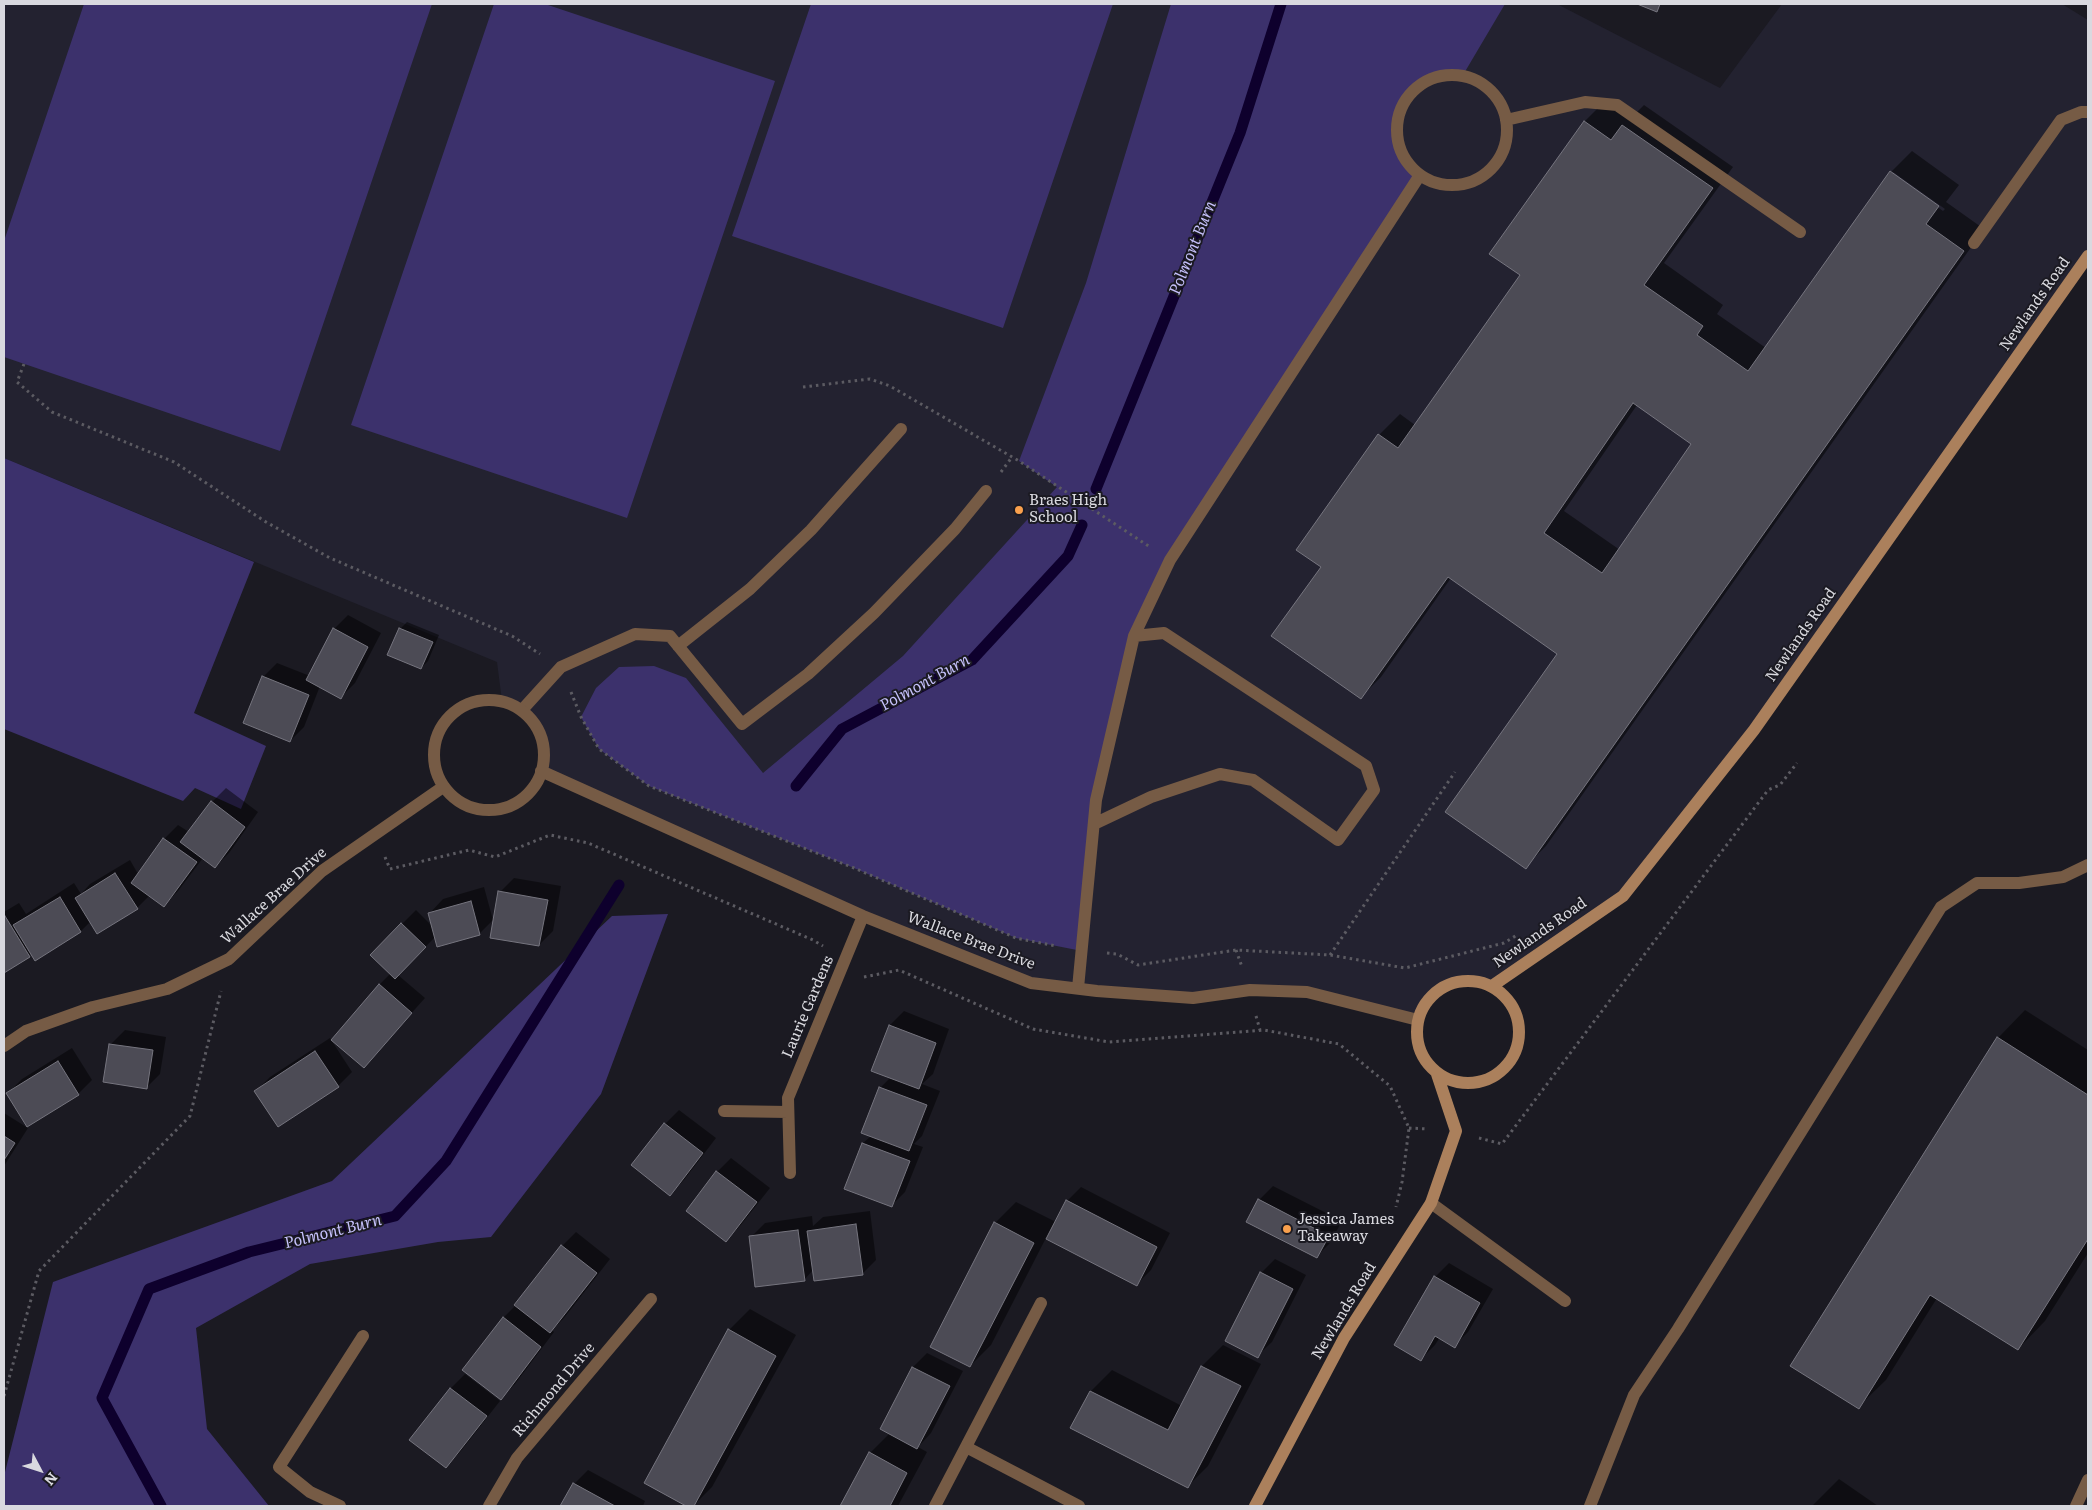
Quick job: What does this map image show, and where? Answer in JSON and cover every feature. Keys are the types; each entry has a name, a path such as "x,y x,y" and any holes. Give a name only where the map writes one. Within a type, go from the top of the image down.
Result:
{"main road":[{"name":"Newlands Road","path":"1492,986 1623,896 1754,730 2088,256"},
{"path":"1437,1074 1454,1082 1473,1084 1491,1079 1507,1068 1516,1052 1520,1033 1517,1014 1507,998 1492,986 1471,980 1453,983 1437,991 1425,1004 1418,1020 1417,1041 1424,1059 1437,1074 1456,1132"},
{"name":"Newlands Road","path":"1255,1506 1344,1338 1431,1202 1456,1132"}],"street":[{"path":"1442,75 1463,76 1484,84 1498,100 1506,120 1506,141 1497,161 1482,176 1462,184 1440,184 1420,175 1405,160 1398,140 1398,118 1406,98 1422,83 1442,75"},
{"path":"1506,120 1585,102 1617,106 1800,232"},
{"path":"1974,243 2061,120 2080,112 2088,112"},
{"path":"1078,988 1096,800 1134,636 1170,560 1420,175"},
{"path":"678,646 757,583 811,530 900,429"},
{"path":"522,710 561,668 634,634 670,636 742,724 808,674 874,613 955,529 986,492"},
{"path":"1094,824 1151,797 1220,774 1253,780 1338,840 1374,790 1366,766 1164,633 1134,636"},
{"path":"484,700 502,701 522,710 533,721 539,733 544,751 541,771 535,784 525,796 512,805 498,809 481,809 466,805 453,798 443,787 435,770 433,754 438,732 447,718 471,702 484,700"},
{"name":"Wallace Brae Drive","path":"541,771 863,916 1031,982 1193,998 1250,990 1306,992 1418,1020"},
{"name":"Wallace Brae Drive","path":"4,1046 26,1032 94,1007 167,989 229,959 322,871 443,787"},
{"path":"1590,1506 1634,1395 1678,1329 1941,907 1977,883 2019,884 2063,876 2088,865"},
{"name":"Laurie Gardens","path":"790,1173 788,1098 863,916"},
{"path":"724,1112 788,1112"},
{"path":"1431,1202 1565,1301"},
{"name":"Richmond Drive","path":"489,1506 517,1458 651,1299"},
{"path":"935,1506 1041,1303"},
{"path":"340,1506 310,1492 279,1467 363,1336"},
{"path":"966,1447 1079,1506"},
{"path":"2076,1506 2088,1480"}],"path":[{"path":"803,388 870,379 890,386 1019,461 1170,560"},
{"path":"1409,1128 1456,1132 1502,1144 1768,790 1780,785 1797,763"},
{"path":"1330,955 1455,772"},
{"path":"376,833 390,869 469,850 495,857 550,835 588,844 813,940 845,960 865,978 899,970 1033,1029 1042,1031 1109,1042 1264,1030 1339,1044 1390,1086 1409,1128 1402,1182 1396,1210"},
{"path":"1082,951 1117,954 1138,965 1236,950 1330,955 1405,968 1504,943 1520,933"},
{"path":"4,1396 39,1271 190,1116 229,959"}],"shaded area":[{"name":"Braes High School","path":"4,4 1557,4 1720,88 1782,4 2062,4 2088,20 2088,256 1754,730 1623,896 1492,986 1471,980 1453,983 1437,991 1425,1004 1418,1020 1307,992 1193,998 1031,983 541,771 543,745 539,733 533,721 522,710 502,701 497,662 4,458"},
{"path":"84,4 432,4 280,451 4,357 4,241"},
{"path":"494,4 545,4 775,81 627,518 351,425"},
{"path":"811,4 1113,4 1003,328 732,236"},
{"path":"1171,4 1505,4 1463,75 1442,75 1422,83 1406,98 1398,118 1398,140 1405,160 1420,175 1170,560 1134,636 1096,800 1082,951 1016,938 854,868 649,786 599,749 581,717 596,688 619,667 654,666 686,678 763,773 903,656 1057,487 1019,461 1086,283"},
{"path":"4,458 254,562 194,713 266,746 241,809 195,788 183,801 4,729"},
{"path":"668,914 601,1094 491,1237 438,1242 310,1264 196,1328 207,1429 269,1506 4,1506 4,1476 53,1282 332,1181 612,916"}],"building":[{"path":"1637,4 1660,4 1657,12"},
{"path":"1584,121 1611,140 1622,125 1713,188 1644,285 1703,326 1697,335 1748,371 1890,171 1939,206 1926,224 1964,251 1526,869 1445,812 1557,654 1448,577 1361,699 1271,636 1321,567 1296,550 1378,434 1398,448 1520,275 1489,254","holes":["1633,403 1691,444 1602,573 1544,533"]},
{"path":"333,628 368,647 341,699 306,680"},
{"path":"399,628 433,642 421,669 387,655"},
{"path":"262,676 309,695 290,742 243,723"},
{"path":"211,801 245,827 215,868 180,842"},
{"path":"163,838 197,862 164,907 131,883"},
{"path":"115,873 138,909 97,934 75,898"},
{"path":"498,891 548,900 539,946 490,938"},
{"path":"60,897 81,932 35,961 13,925"},
{"path":"471,901 480,935 437,947 428,913"},
{"path":"4,917 30,957 4,973"},
{"path":"401,923 426,947 395,979 370,955"},
{"path":"379,984 412,1013 364,1068 331,1040"},
{"path":"889,1025 936,1043 919,1089 871,1071"},
{"path":"1997,1037 2088,1095 2088,1239 2018,1350 1930,1295 1859,1409 1790,1366"},
{"path":"109,1044 153,1050 147,1089 103,1082"},
{"path":"315,1051 339,1087 278,1127 254,1091"},
{"path":"58,1061 79,1095 27,1127 6,1093"},
{"path":"879,1087 927,1105 909,1151 861,1133"},
{"path":"664,1123 703,1153 670,1196 631,1165"},
{"path":"4,1136 15,1143 4,1160"},
{"path":"862,1143 910,1161 892,1207 844,1189"},
{"path":"716,1171 757,1202 726,1242 686,1211"},
{"name":"Jessica James Takeaway","path":"1258,1199 1329,1236 1317,1258 1246,1222"},
{"path":"1066,1200 1157,1247 1137,1286 1046,1239"},
{"path":"994,1222 1034,1243 970,1367 930,1347"},
{"path":"856,1224 863,1275 814,1281 807,1231"},
{"path":"798,1230 805,1281 755,1287 749,1236"},
{"path":"561,1245 597,1273 550,1333 514,1305"},
{"path":"1260,1272 1293,1289 1258,1358 1225,1341"},
{"path":"1434,1276 1480,1303 1455,1348 1435,1336 1421,1361 1394,1345"},
{"path":"503,1317 541,1347 501,1400 462,1370"},
{"path":"728,1329 776,1356 694,1506 686,1506 644,1483"},
{"path":"1201,1366 1241,1386 1188,1488 1070,1428 1090,1391 1168,1430"},
{"path":"912,1367 950,1386 917,1449 880,1429"},
{"path":"450,1388 487,1416 446,1468 409,1440"},
{"path":"869,1452 907,1473 890,1506 840,1506"},
{"path":"573,1483 615,1506 560,1506"}],"waterway":[{"name":"Polmont Burn","path":"1096,489 1240,133 1281,4"},
{"name":"Polmont Burn","path":"796,786 842,729 972,660 1068,556 1082,525"},
{"name":"Polmont Burn","path":"161,1506 102,1398 149,1289 249,1252 395,1216 446,1161 619,885"}],"place":[{"name":"Braes High School","path":"1019,510"},
{"name":"Jessica James Takeaway","path":"1287,1229"}]}
